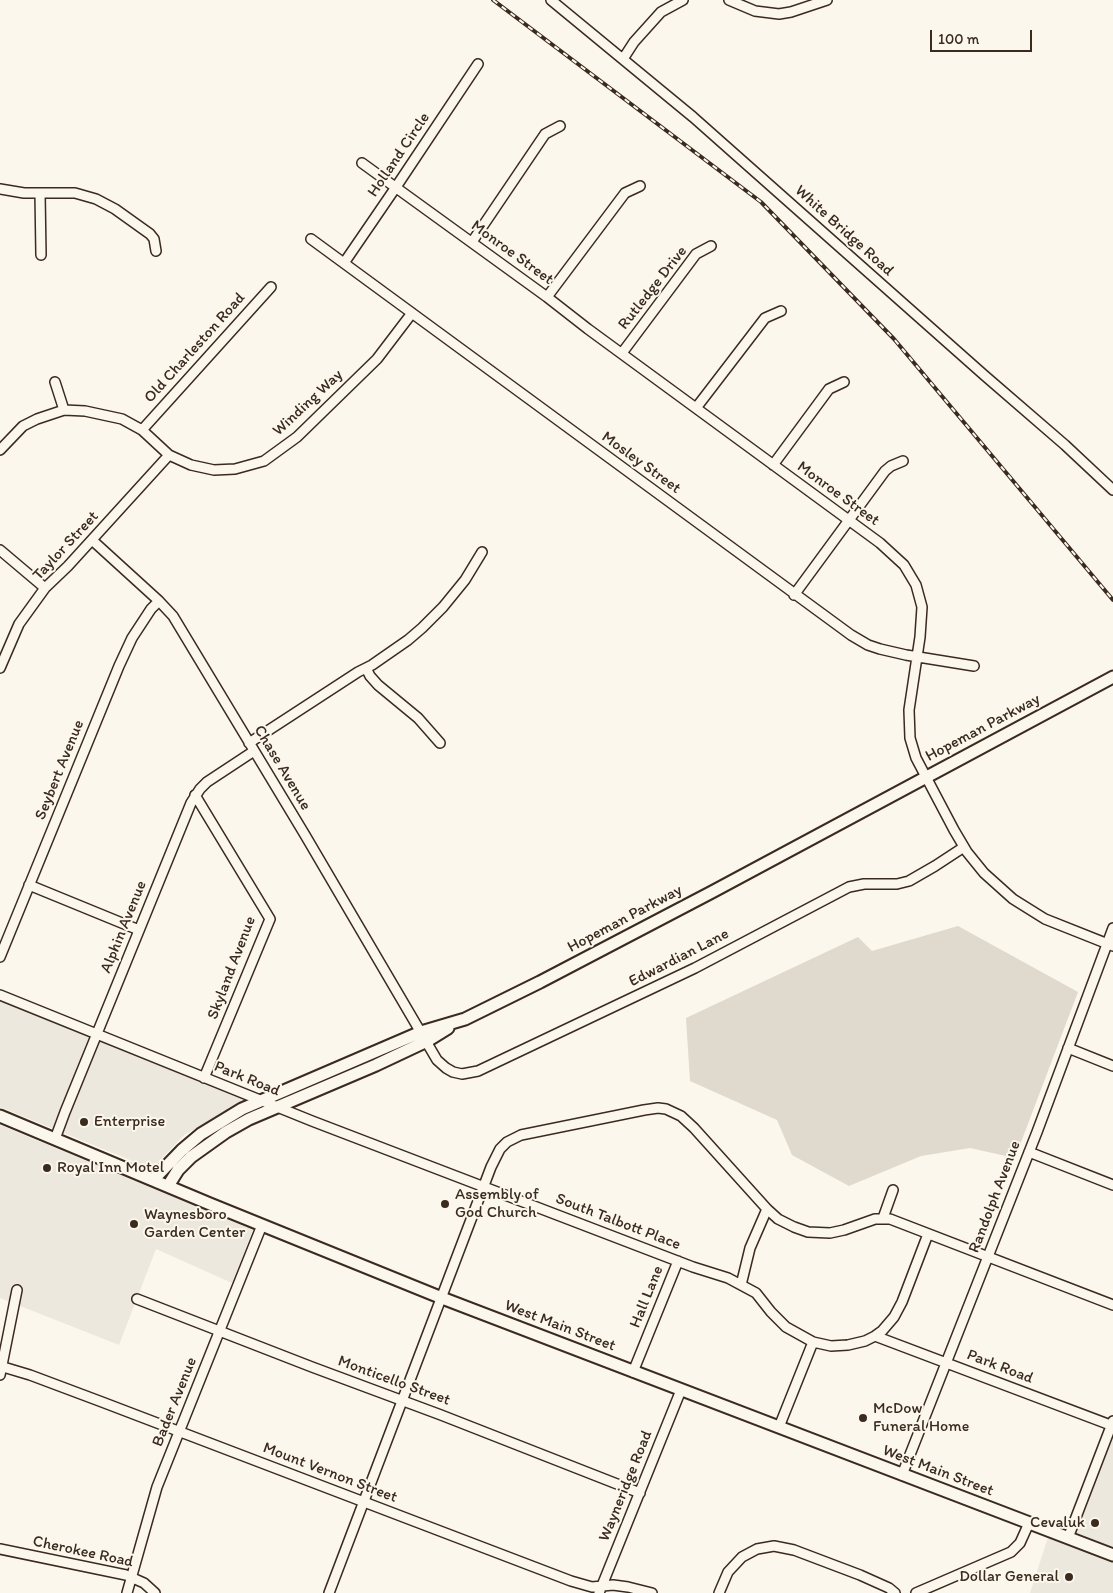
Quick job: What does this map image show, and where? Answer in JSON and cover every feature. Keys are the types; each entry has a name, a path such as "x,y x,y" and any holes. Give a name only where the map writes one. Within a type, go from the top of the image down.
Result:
{"main road":[{"name":"Hopeman Parkway","path":"424,1036 465,1019 540,982 1113,677"},
{"path":"153,1180 182,1150 201,1134 242,1109 424,1036"},
{"path":"168,1186 178,1170 191,1157 249,1119 376,1065 424,1036"},
{"name":"West Main Street","path":"0,1116 442,1298 1113,1555"}],"street":[{"name":"White Bridge Road","path":"551,0 693,117 999,389 1065,445 1113,490"},
{"path":"623,59 639,36 661,12 683,0"},
{"path":"729,0 755,11 779,14 827,0"},
{"name":"Holland Circle","path":"344,263 478,64"},
{"path":"472,242 545,134 560,126"},
{"name":"Monroe Street","path":"362,163 547,297 890,551 904,565 913,578 919,592 922,607 908,729 912,748 926,777 964,847 995,884 1028,910 1061,926 1110,945"},
{"path":"547,297 625,193 640,186"},
{"path":"0,189 12,192 75,193 87,196 107,204 150,234 154,239 156,251"},
{"path":"40,193 40,255"},
{"name":"Mosley Street","path":"311,239 859,641 880,650 974,666"},
{"name":"Rutledge Drive","path":"622,353 696,254 712,246"},
{"name":"Old Charleston Road","path":"142,430 271,287"},
{"path":"696,408 765,318 780,311"},
{"name":"Winding Way","path":"0,450 23,426 64,410 85,411 122,419 142,430 169,455 191,465 214,470 235,469 264,461 297,437 377,360 412,313"},
{"path":"55,382 64,410"},
{"path":"773,465 829,389 844,382"},
{"name":"Taylor Street","path":"0,668 3,654 19,624 45,588 92,540 169,455"},
{"path":"794,595 885,471 902,461"},
{"name":"Chase Avenue","path":"92,540 173,616 424,1036"},
{"path":"0,550 45,588"},
{"name":"Alphin Avenue","path":"55,1139 195,796 208,782 252,747 408,640 433,618 465,580 482,552"},
{"name":"Seybert Avenue","path":"0,957 118,666 132,638 151,609 159,601"},
{"path":"366,668 378,685 418,718 440,742"},
{"name":"Skyland Avenue","path":"195,796 270,919 204,1078"},
{"name":"Edwardian Lane","path":"424,1036 437,1060 446,1068 462,1074 478,1072 695,968 849,887 909,881 964,847"},
{"path":"29,885 139,930"},
{"name":"Randolph Avenue","path":"902,1475 1110,945 1113,928"},
{"name":"Park Road","path":"0,994 276,1107 484,1186"},
{"path":"1068,1048 1113,1066"},
{"path":"329,1593 484,1186 500,1149 514,1138 636,1111 658,1108 666,1109 681,1116 694,1128 767,1209 787,1224 801,1230 816,1233 838,1232 869,1220 883,1218 1113,1305"},
{"path":"1028,1152 1113,1185"},
{"name":"South Talbott Place","path":"484,1186 741,1285 756,1293 786,1327 813,1342"},
{"path":"883,1218 894,1190"},
{"path":"741,1285 750,1248 767,1209"},
{"name":"Bader Avenue","path":"127,1593 157,1487 262,1225"},
{"path":"779,1427 813,1342 823,1345 840,1346 856,1344 875,1336 888,1324 898,1310 928,1234"},
{"name":"Hall Lane","path":"633,1372 678,1261"},
{"path":"1,1369 17,1290"},
{"name":"Monticello Street","path":"136,1299 640,1493"},
{"name":"Park Road","path":"875,1336 1112,1424"},
{"name":"Mount Vernon Street","path":"1,1369 66,1388 563,1579 600,1589 613,1585 652,1593"},
{"name":"Wayneridge Road","path":"600,1589 681,1390"},
{"path":"1068,1538 1112,1424"},
{"path":"916,1593 1011,1552 1020,1543 1029,1523"},
{"path":"718,1593 728,1572 742,1557 757,1549 774,1546 794,1550 860,1575 889,1588 895,1593"},
{"name":"Cherokee Road","path":"0,1549 132,1577 144,1583 155,1593"}],"shaded area":[{"path":"958,926 1078,992 1015,1158 970,1148 921,1156 849,1186 792,1155 777,1120 690,1081 686,1018 858,937 872,951"},
{"path":"0,1001 247,1101 184,1135 152,1169 0,1107"},
{"path":"0,1125 253,1230 232,1283 156,1249 119,1345 0,1298"},
{"path":"1113,1436 1113,1593 1030,1593 1052,1525 1075,1535"}],"railway":[{"path":"493,0 761,202 894,339 1113,600"}],"place":[{"name":"Enterprise","path":"84,1122"},
{"name":"Royal Inn Motel","path":"47,1168"},
{"name":"Assembly of God Church","path":"445,1204"},
{"name":"Waynesboro Garden Center","path":"134,1224"},
{"name":"McDow Funeral Home","path":"863,1418"},
{"name":"Cevaluk","path":"1095,1523"},
{"name":"Dollar General","path":"1069,1577"}]}
